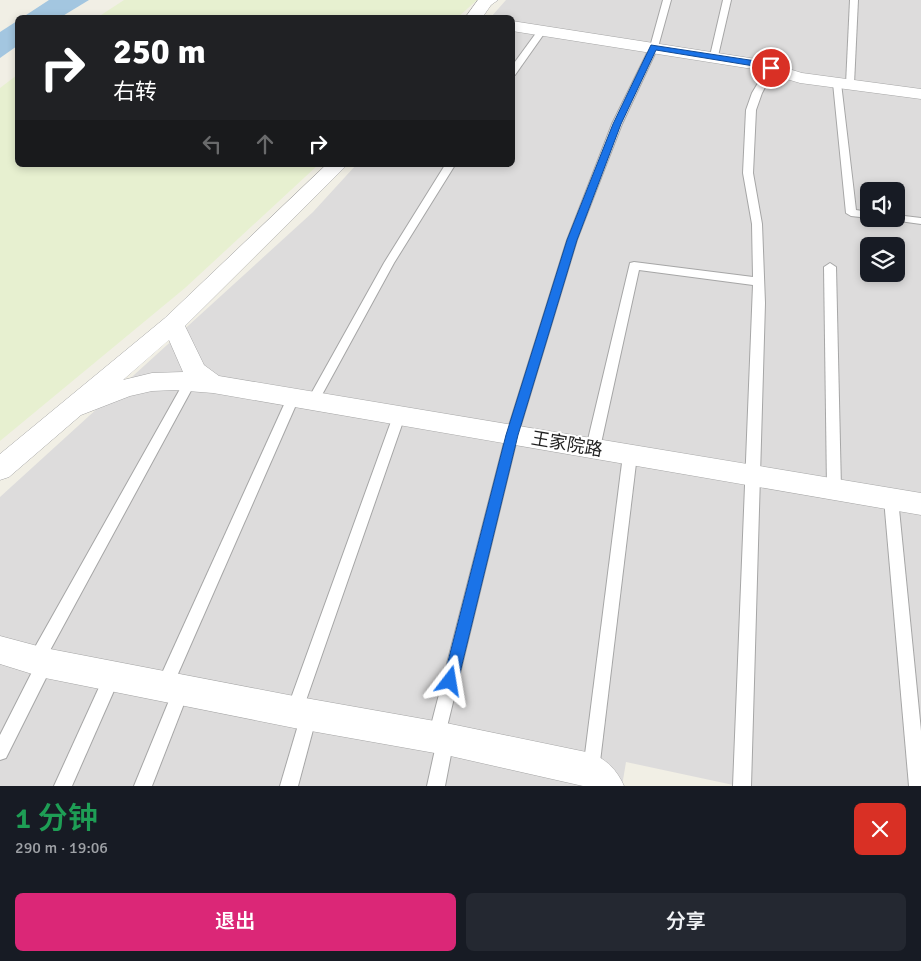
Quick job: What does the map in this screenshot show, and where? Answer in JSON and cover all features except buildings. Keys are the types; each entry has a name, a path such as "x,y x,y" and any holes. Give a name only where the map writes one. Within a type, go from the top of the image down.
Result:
{"street":[{"path":"475,15 490,0"},
{"path":"515,26 714,56 756,64 800,78 921,94"},
{"path":"0,469 173,324 335,167"},
{"path":"173,324 199,379"},
{"name":"王家院路","path":"71,409 118,391 151,382 199,379 399,416 921,504"},
{"path":"0,650 41,662 172,689 441,738 599,778"}],"lane":[{"path":"436,786 441,738 512,435 572,240 617,124 654,47 667,0"},
{"path":"714,56 727,0"},
{"path":"854,0 843,84 851,213 860,214"},
{"path":"515,69 542,31"},
{"path":"742,786 758,282 757,224 748,172 751,110 757,93 771,68"},
{"path":"143,786 172,689 303,399 449,167"},
{"path":"905,219 921,221"},
{"path":"593,448 634,266 758,282"},
{"path":"830,267 834,489"},
{"path":"0,752 41,662 199,379"},
{"path":"289,786 302,714 399,416"},
{"path":"599,778 630,455"},
{"path":"891,499 918,786"},
{"path":"63,786 112,677"}],"shaded area":[{"path":"506,0 921,0 921,786 738,786 626,762 622,786 0,786 0,497 313,212 354,167 515,167 515,15 493,15"}],"green space":[{"path":"124,0 477,0 460,15 101,15"},
{"path":"15,77 15,167 316,167 185,288 0,441 0,88"}],"water":[{"path":"49,0 89,0 64,15 26,15"},
{"path":"15,22 15,47 0,58 0,32"}],"route":[{"path":"450,681 512,435 572,240 617,124 654,47 771,68"}]}
